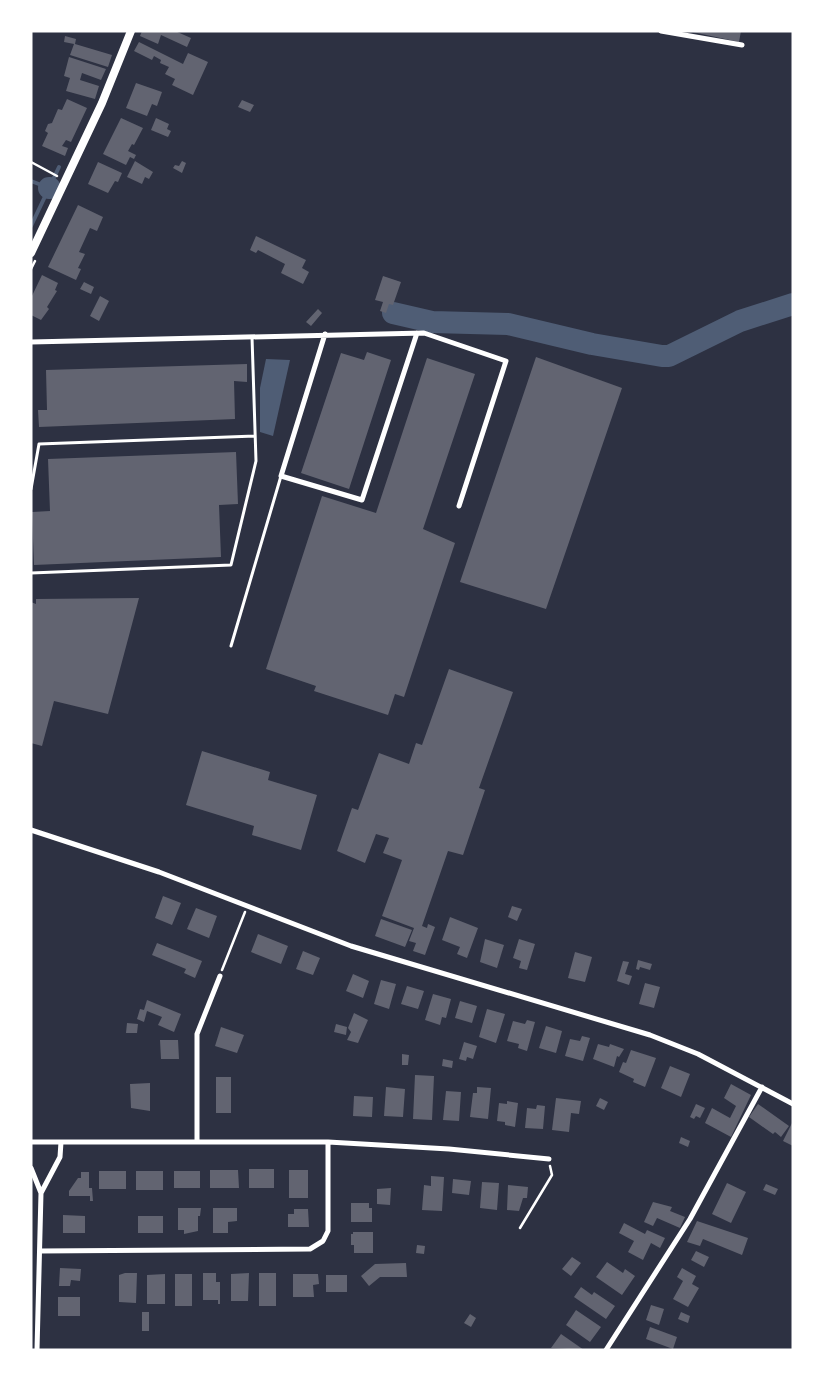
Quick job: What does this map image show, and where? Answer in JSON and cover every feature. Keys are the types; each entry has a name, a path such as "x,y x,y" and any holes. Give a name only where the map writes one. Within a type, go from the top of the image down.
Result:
{"street":[{"path":"31,253 102,104 131,31"},
{"path":"661,31 742,45"},
{"path":"31,342 424,333 506,361 459,506"},
{"path":"325,334 281,476 362,500 418,334"},
{"path":"31,830 160,872 351,946 650,1036 698,1054 793,1104"},
{"path":"197,1141 197,1034 220,976"},
{"path":"606,1350 690,1219 762,1087"},
{"path":"31,1142 328,1142 449,1149 549,1159"},
{"path":"41,1193 60,1157 61,1142"},
{"path":"40,1251 310,1249 323,1241 328,1232 328,1142"},
{"path":"31,1168 41,1193 37,1350"}],"lane":[{"path":"31,573 231,565 256,461 252,337"},
{"path":"31,489 39,444 255,436"},
{"path":"231,646 281,476"}],"path":[{"path":"31,162 61,177"},
{"path":"220,976 248,906"},
{"path":"520,1228 552,1175 549,1159"}],"water":[{"path":"266,359 290,360 273,436 260,432 260,388"}],"building":[{"path":"142,31 175,31 191,38 187,47 161,35 158,44 140,36"},
{"path":"688,31 741,31 739,42"},
{"path":"65,36 76,39 75,44 112,55 108,67 70,55 74,44 64,42"},
{"path":"139,42 183,64 188,53 208,62 193,95 172,85 175,79 165,74 169,67 160,63 161,60 154,56 152,60 134,51"},
{"path":"69,57 106,69 101,80 82,73 80,80 99,86 95,99 66,91 70,78 64,76"},
{"path":"136,83 162,92 157,106 152,104 147,116 126,108"},
{"path":"67,99 87,108 71,142 66,140 62,146 68,148 65,156 42,146 48,133 45,131 48,124 52,123 58,109 62,110"},
{"path":"242,100 254,105 250,112 238,107"},
{"path":"121,118 143,128 134,145 132,144 128,151 136,155 134,159 130,157 126,165 103,154"},
{"path":"156,118 169,124 167,129 171,131 168,137 151,130"},
{"path":"135,161 153,172 149,179 145,177 142,184 127,177"},
{"path":"182,161 186,163 182,173 173,168 175,165 179,166"},
{"path":"98,162 122,173 118,182 115,181 108,193 88,184"},
{"path":"78,205 103,217 97,231 90,228 79,252 85,254 78,268 81,269 76,280 48,267"},
{"path":"256,236 306,260 302,268 309,272 303,284 281,273 285,264 258,250 256,253 250,250"},
{"path":"42,275 58,283 55,290 57,291 47,307 49,309 41,320 31,315 31,298"},
{"path":"383,276 401,282 393,305 389,304 386,313 380,311 383,302 375,300"},
{"path":"84,282 94,287 91,294 80,289"},
{"path":"100,296 109,301 99,321 90,316"},
{"path":"318,309 322,313 311,326 306,322"},
{"path":"367,352 391,360 349,489 301,473 341,353 364,360"},
{"path":"536,357 622,388 546,609 460,582"},
{"path":"427,358 475,374 423,529 455,543 404,697 395,694 388,715 314,691 316,686 266,669 322,496 376,513"},
{"path":"247,364 247,382 234,381 235,419 39,427 38,410 47,410 46,370"},
{"path":"236,452 238,504 219,505 221,557 34,565 32,512 50,511 48,459"},
{"path":"139,598 108,714 54,701 42,746 31,743 31,602 36,604 36,599"},
{"path":"449,669 513,692 479,788 485,790 463,855 448,851 422,926 427,928 428,924 435,927 425,955 413,951 416,943 409,941 414,928 382,916 402,860 383,853 389,838 376,834 365,863 337,851 352,808 358,810 379,753 409,764 416,743 422,745"},
{"path":"202,751 270,772 268,780 317,795 301,850 252,835 254,826 186,805"},
{"path":"163,896 181,903 172,925 155,918"},
{"path":"512,906 522,909 517,921 508,917"},
{"path":"196,908 217,916 209,938 187,929"},
{"path":"450,917 478,928 467,958 457,954 460,947 442,940"},
{"path":"381,919 412,930 405,947 375,936"},
{"path":"258,934 288,946 281,964 251,952"},
{"path":"485,939 504,945 497,968 480,962"},
{"path":"519,939 535,944 527,970 519,968 521,961 513,958"},
{"path":"157,943 202,961 195,978 184,973 186,969 152,955"},
{"path":"303,951 320,958 313,975 296,969"},
{"path":"575,952 592,957 585,982 568,978"},
{"path":"638,960 652,964 650,970 640,967 639,970 636,969"},
{"path":"623,961 629,962 625,974 632,976 629,985 617,981"},
{"path":"353,974 369,981 363,998 346,991"},
{"path":"381,980 396,984 389,1009 374,1004"},
{"path":"645,983 660,987 654,1008 639,1004"},
{"path":"407,986 424,991 418,1009 401,1004"},
{"path":"433,994 451,999 446,1018 442,1017 440,1025 425,1020"},
{"path":"147,1000 181,1014 174,1032 158,1025 162,1017 147,1011 144,1022 137,1019 140,1009 144,1010"},
{"path":"460,1001 477,1006 472,1023 455,1018"},
{"path":"487,1009 505,1014 496,1043 479,1037"},
{"path":"354,1013 368,1020 358,1043 347,1040 351,1032 348,1028"},
{"path":"527,1020 535,1022 527,1051 518,1048 519,1044 507,1041 513,1021 525,1024"},
{"path":"127,1023 138,1024 137,1033 126,1033"},
{"path":"336,1024 347,1027 346,1035 334,1032"},
{"path":"546,1026 562,1031 556,1053 539,1048"},
{"path":"221,1027 244,1035 237,1053 215,1046"},
{"path":"582,1036 590,1038 583,1061 565,1056 570,1039 580,1041"},
{"path":"160,1040 178,1040 179,1059 161,1059"},
{"path":"464,1042 477,1046 473,1059 467,1057 466,1061 459,1059"},
{"path":"598,1044 609,1047 610,1044 624,1049 619,1057 617,1056 614,1067 593,1059"},
{"path":"631,1050 656,1058 645,1087 633,1082 634,1079 619,1072 623,1062 626,1063"},
{"path":"402,1054 409,1055 408,1065 402,1065"},
{"path":"443,1059 453,1061 452,1068 442,1066"},
{"path":"670,1066 690,1074 681,1097 661,1088"},
{"path":"415,1075 434,1076 432,1120 413,1119"},
{"path":"216,1077 231,1077 231,1113 216,1113"},
{"path":"150,1083 150,1111 131,1108 130,1084"},
{"path":"731,1084 751,1095 731,1137 705,1123 712,1108 730,1118 736,1106 724,1098"},
{"path":"386,1087 405,1089 403,1117 384,1116"},
{"path":"477,1087 491,1088 488,1119 470,1117 473,1093 477,1093"},
{"path":"446,1091 461,1092 459,1121 443,1120"},
{"path":"354,1096 373,1097 372,1117 353,1116"},
{"path":"556,1098 581,1101 579,1114 571,1113 569,1132 552,1130"},
{"path":"600,1098 608,1102 604,1110 596,1106"},
{"path":"507,1101 518,1103 515,1127 505,1125 505,1122 497,1121 499,1103 507,1104"},
{"path":"696,1104 705,1108 700,1118 696,1116 694,1119 690,1117"},
{"path":"758,1104 789,1126 781,1137 775,1132 773,1134 749,1117"},
{"path":"537,1105 545,1106 543,1129 525,1128 527,1108 536,1109"},
{"path":"793,1121 793,1146 783,1141"},
{"path":"681,1137 690,1141 688,1147 679,1143"},
{"path":"249,1169 274,1169 274,1188 249,1188"},
{"path":"210,1170 238,1170 239,1188 210,1188"},
{"path":"289,1170 308,1170 308,1198 289,1198"},
{"path":"99,1171 126,1171 126,1189 99,1189"},
{"path":"136,1171 163,1171 163,1190 136,1190"},
{"path":"174,1171 200,1171 200,1188 174,1188"},
{"path":"81,1172 89,1172 89,1188 92,1188 93,1201 90,1201 90,1196 69,1196 69,1191 78,1178 81,1178"},
{"path":"431,1176 444,1177 442,1211 422,1210 424,1185 431,1186"},
{"path":"453,1179 471,1181 469,1195 452,1193"},
{"path":"482,1182 499,1183 497,1210 480,1208"},
{"path":"727,1183 746,1192 731,1223 712,1214"},
{"path":"766,1184 778,1189 775,1195 763,1190"},
{"path":"508,1185 528,1187 527,1198 523,1198 519,1211 507,1210"},
{"path":"391,1188 390,1205 377,1204 377,1189"},
{"path":"653,1202 672,1207 670,1211 685,1217 680,1228 657,1218 653,1226 644,1222"},
{"path":"351,1203 369,1203 369,1208 372,1208 372,1222 351,1222"},
{"path":"178,1208 201,1208 200,1216 198,1216 198,1231 184,1234 184,1230 178,1230"},
{"path":"213,1208 237,1208 237,1221 228,1222 228,1233 213,1233"},
{"path":"294,1209 308,1209 309,1227 288,1227 288,1214 294,1214"},
{"path":"63,1215 85,1216 85,1233 63,1233"},
{"path":"138,1216 163,1216 163,1233 138,1233"},
{"path":"697,1221 748,1238 742,1255 703,1239 700,1246 687,1242"},
{"path":"624,1223 645,1234 647,1230 665,1238 660,1248 651,1243 643,1260 628,1252 634,1241 619,1233"},
{"path":"353,1232 373,1232 373,1253 354,1253 354,1245 351,1245 351,1234"},
{"path":"417,1245 425,1246 424,1254 416,1253"},
{"path":"696,1251 709,1257 704,1267 691,1260"},
{"path":"572,1257 581,1263 571,1276 562,1269"},
{"path":"607,1262 623,1273 625,1269 635,1276 622,1295 596,1277"},
{"path":"406,1263 407,1277 380,1277 369,1286 361,1276 375,1264"},
{"path":"60,1268 81,1269 80,1281 71,1280 70,1286 59,1286"},
{"path":"682,1268 696,1276 692,1284 699,1288 688,1307 673,1299 683,1281 677,1277"},
{"path":"137,1273 136,1303 119,1302 119,1275"},
{"path":"203,1273 216,1273 216,1282 220,1282 220,1304 218,1304 218,1300 203,1300"},
{"path":"249,1273 248,1301 231,1301 231,1274"},
{"path":"259,1273 276,1273 276,1306 259,1306"},
{"path":"165,1274 165,1304 147,1304 147,1275"},
{"path":"175,1274 192,1274 192,1306 175,1306"},
{"path":"293,1274 318,1274 319,1284 313,1285 314,1297 293,1297"},
{"path":"326,1275 347,1275 347,1292 326,1292"},
{"path":"581,1287 592,1295 594,1292 615,1306 606,1319 574,1297"},
{"path":"58,1297 80,1297 80,1316 58,1316"},
{"path":"651,1305 664,1309 659,1325 646,1320"},
{"path":"576,1310 601,1327 590,1342 566,1325"},
{"path":"142,1312 149,1312 149,1331 142,1331"},
{"path":"681,1312 690,1316 688,1323 678,1319"},
{"path":"470,1314 476,1318 471,1327 464,1323"},
{"path":"650,1327 677,1337 673,1349 646,1339"},
{"path":"561,1334 584,1350 551,1348"}],"waterway":[{"path":"31,226 59,167"},
{"path":"31,181 49,188"},
{"path":"393,313 432,322 508,324 592,344 669,356 740,321 793,304"}]}
